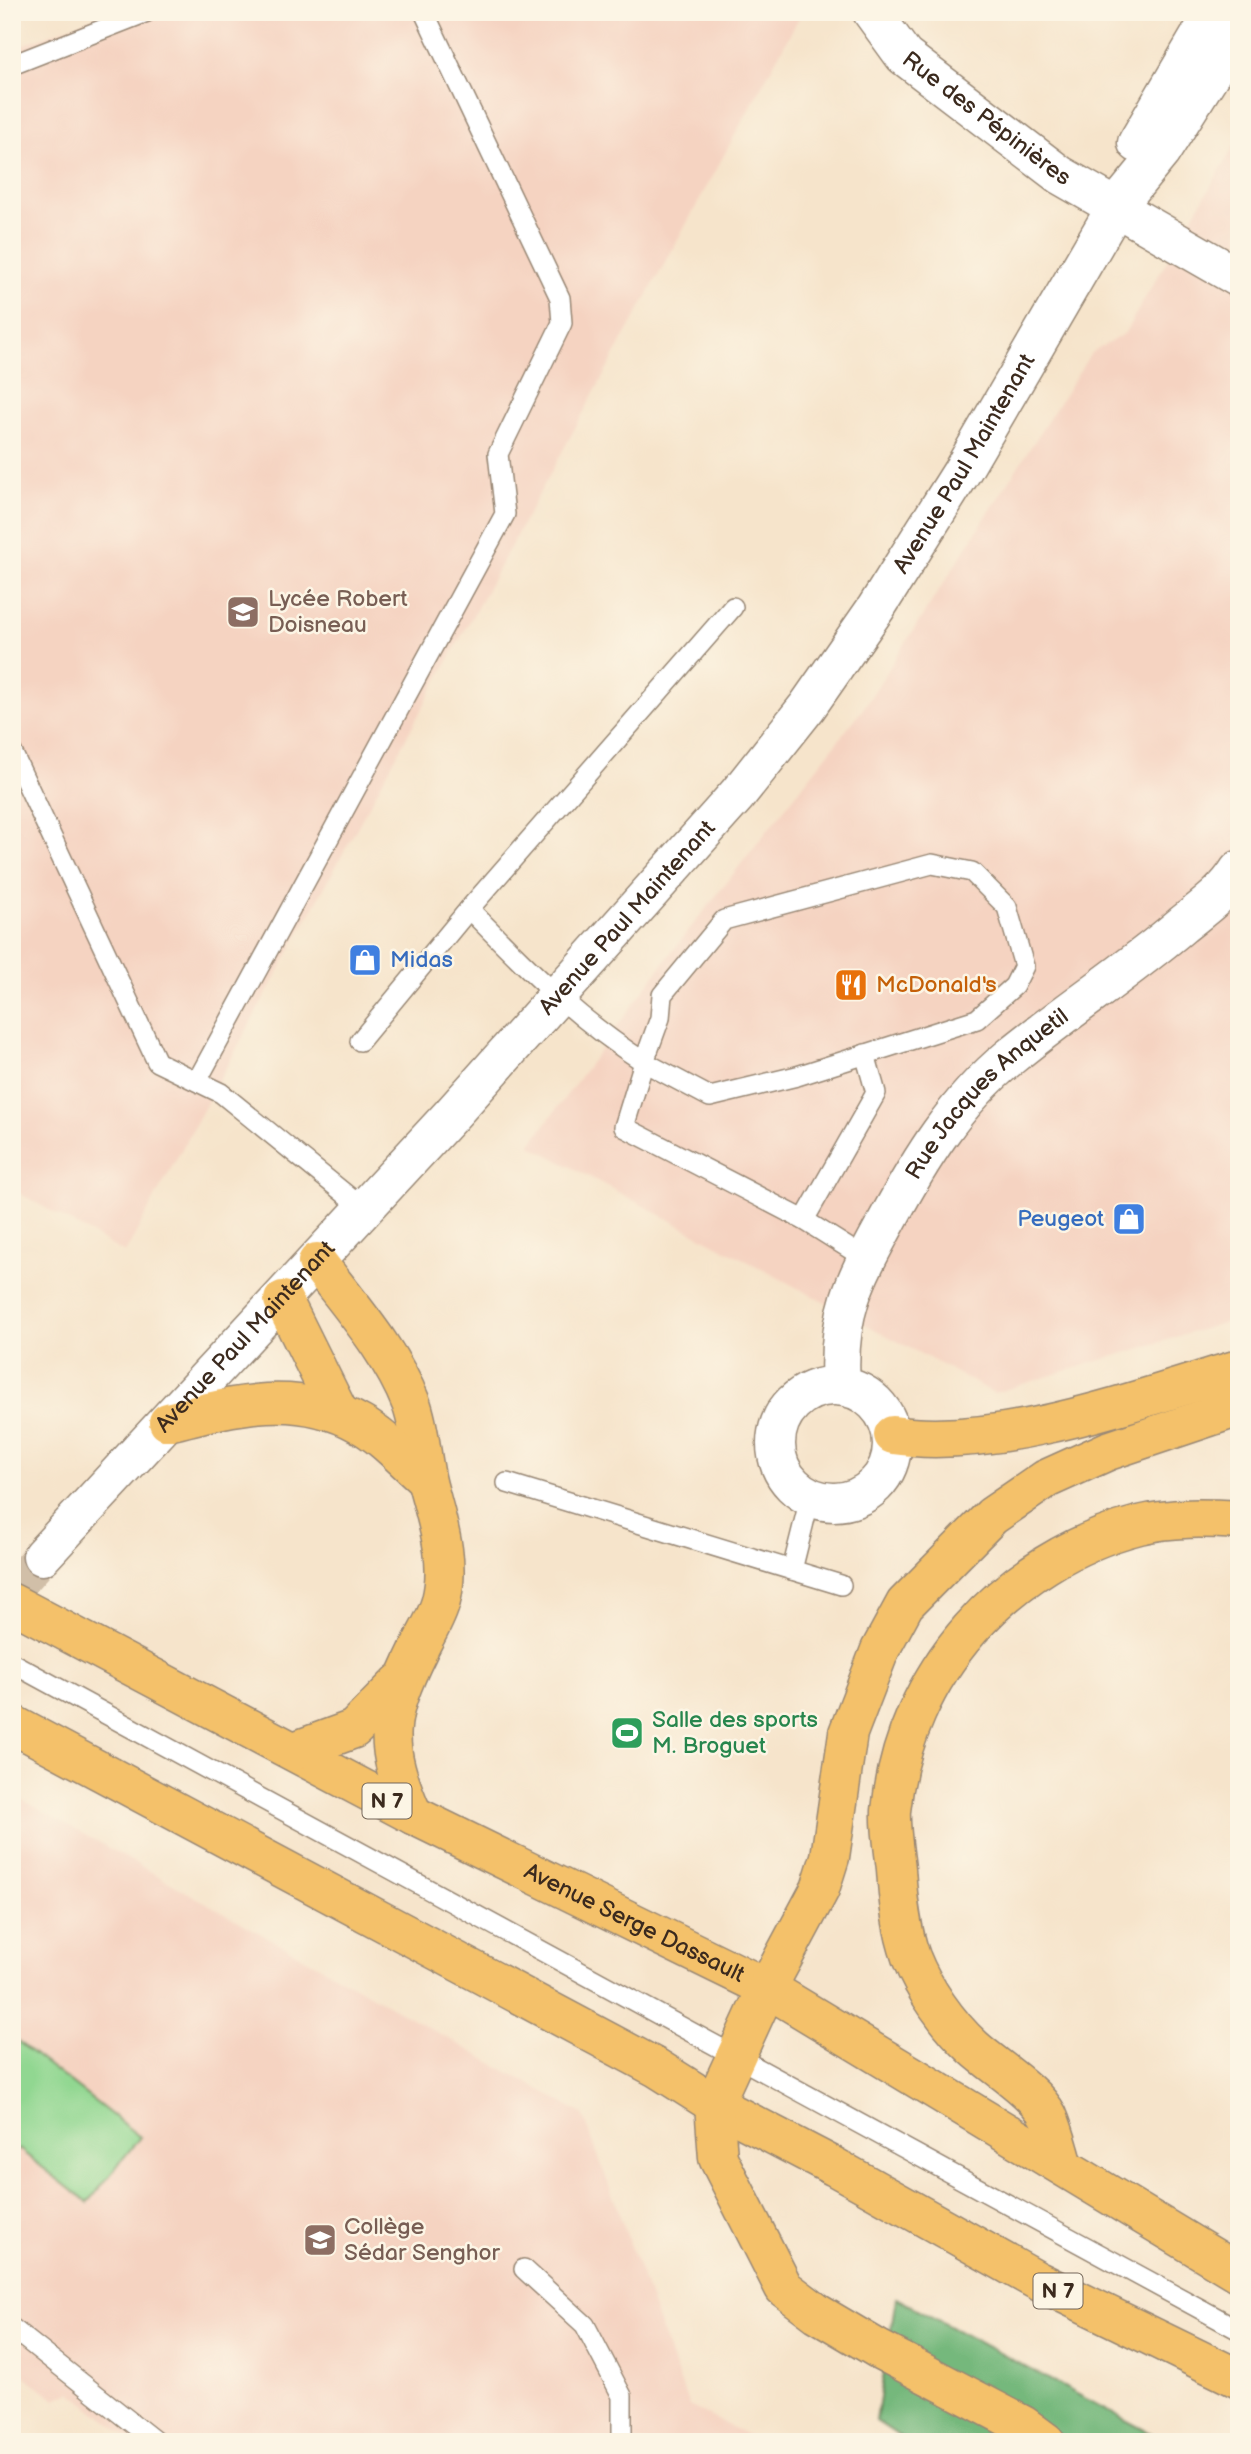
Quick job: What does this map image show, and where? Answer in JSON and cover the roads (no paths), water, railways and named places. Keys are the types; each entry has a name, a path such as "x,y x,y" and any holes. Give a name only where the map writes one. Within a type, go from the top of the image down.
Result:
{"main road":[{"path":"317,1262 392,1364 411,1404 442,1540 446,1566 441,1604 405,1676 391,1714 390,1748 401,1788 413,1815"},
{"path":"283,1300 339,1413"},
{"path":"893,1435 912,1438 984,1434 1042,1424 1239,1369"},
{"path":"168,1422 238,1404 272,1400 303,1402 339,1413 362,1424 426,1479"},
{"path":"1046,2442 1023,2425 827,2319 784,2288 718,2158 714,2104 767,1988 820,1889 830,1857 848,1734 880,1650 905,1604 992,1516 1046,1479 1108,1451 1239,1407"},
{"path":"1064,2166 1047,2114 957,2030 927,1990 911,1957 900,1914 891,1813 901,1754 923,1700 947,1655 983,1614 1024,1577 1076,1547 1139,1525 1200,1517 1239,1520"},
{"name":"Avenue Serge Dassault","path":"12,1603 413,1815 767,1988 1239,2273"},
{"path":"294,1751 354,1729 405,1676"},
{"name":"N 7","path":"12,1724 645,2061 714,2104 835,2167 1038,2281 1239,2379"}],"street":[{"name":"Rue des Pépinières","path":"872,12 904,56 938,84 1060,175 1116,207"},
{"name":"Avenue Paul Maintenant","path":"1116,207 1138,139 1214,12"},
{"name":"Avenue Paul Maintenant","path":"42,1556 283,1300 557,997 737,795 807,707 876,608 961,473 1116,207 1161,152 1239,29"},
{"path":"1116,207 1239,278"},
{"name":"Rue Jacques Anquetil","path":"841,1386 838,1348 845,1308 866,1259 919,1161 954,1112 1008,1058 1161,943 1230,885 1239,870"},
{"path":"841,1386 859,1391 875,1401 887,1417 893,1435 892,1461 879,1483 859,1498 835,1504 810,1498 793,1486 781,1470 775,1450 777,1429 786,1410 801,1396 820,1387 841,1386"}],"lane":[{"path":"12,65 147,12"},
{"path":"197,1081 505,514 498,454 562,323 560,298 425,12"},
{"path":"360,1041 469,909 733,607"},
{"path":"12,752 157,1062 220,1093 365,1210"},
{"path":"469,909 557,997 597,1032 645,1062 710,1097 797,1076 977,1019 1014,986 1024,966 1007,907 972,872 932,864 724,920 662,995 660,1018 645,1062 624,1127 804,1220 866,1259"},
{"path":"804,1220 876,1093 865,1054"},
{"path":"507,1483 841,1585"},
{"path":"792,1570 810,1498"},
{"path":"12,1663 1239,2330"},
{"path":"524,2269 585,2325 622,2396 622,2442"},
{"path":"12,2328 156,2442"}],"tunnel":[{"path":"12,1590 42,1556"}],"place":[{"name":"Lycée Robert Doisneau","path":"243,612"},
{"name":"Midas","path":"365,960"},
{"name":"McDonald's","path":"851,985"},
{"name":"Peugeot","path":"1129,1219"},
{"name":"Salle des sports M. Broguet","path":"627,1733"},
{"name":"Collège Sédar Senghor","path":"320,2240"}]}
